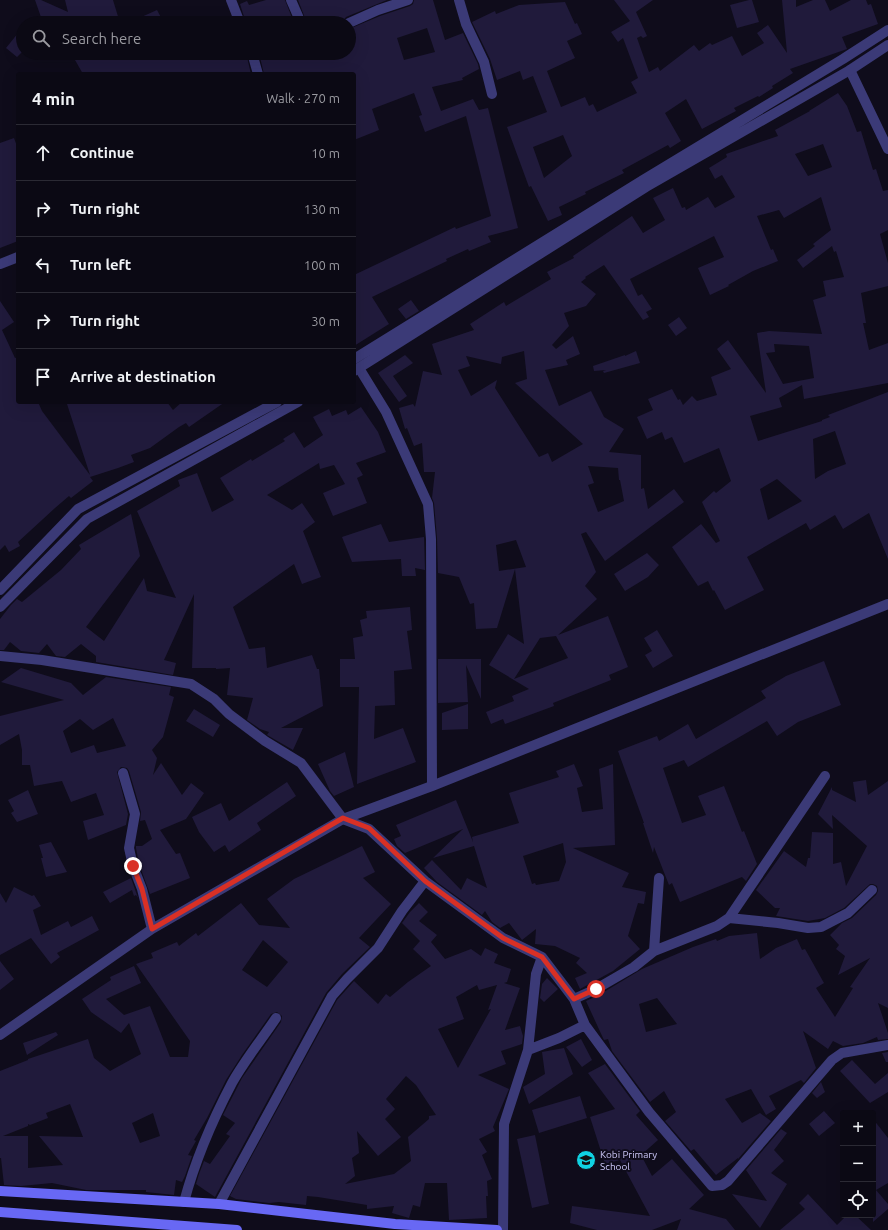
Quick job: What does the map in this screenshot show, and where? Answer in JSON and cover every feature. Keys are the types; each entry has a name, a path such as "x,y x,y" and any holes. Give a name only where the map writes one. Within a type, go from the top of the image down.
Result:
{"main road":[{"path":"0,1191 219,1204 395,1224 452,1229 497,1230"},
{"path":"0,1212 178,1227 237,1230"}],"street":[{"path":"232,0 238,16"},
{"path":"291,0 298,16"},
{"path":"356,21 378,10 408,0"},
{"path":"459,0 466,24 484,62 492,94"},
{"path":"356,366 643,180 843,59 888,30"},
{"path":"356,366 646,187 850,70 888,45"},
{"path":"254,60 257,72"},
{"path":"850,70 888,149"},
{"path":"0,264 16,258"},
{"path":"356,366 386,412 428,504 431,547 432,786"},
{"path":"0,590 78,508 273,404"},
{"path":"0,607 87,519 294,404"},
{"path":"0,1035 152,929 343,818 432,786 888,604"},
{"path":"0,656 42,660 191,684 214,699 229,714 265,741 301,763 343,818 369,828 425,881 503,938 542,957 574,999 585,1025 649,1112 712,1186 717,1186 728,1181 832,1060 842,1053 888,1045"},
{"path":"123,772 135,814 129,848 133,866 142,889 152,929"},
{"path":"574,999 596,989 634,967 654,951 717,926 729,918 825,776"},
{"path":"654,951 659,878"},
{"path":"219,1204 332,996 378,948 402,911 425,881"},
{"path":"729,918 808,928 821,927 848,914 872,890"},
{"path":"503,1230 504,1124 528,1050 536,974 542,957"},
{"path":"184,1202 194,1168 232,1083 276,1018"},
{"path":"528,1050 559,1038 585,1025"}],"building":[{"path":"35,0 41,0 68,12 65,0 113,0 118,16 41,16"},
{"path":"266,0 285,0 291,16 244,16 240,4 247,1 249,5"},
{"path":"298,0 387,0 348,16 304,16"},
{"path":"414,0 433,0 445,40 463,33 479,69 462,78 463,80 432,87 441,111 473,99 479,110 488,108 518,228 488,236 491,242 469,251 468,249 446,259 447,261 372,297 389,324 356,345 356,274 455,227 456,229 491,216 466,116 425,132 419,116 422,115 414,93 372,109 379,130 356,139 356,72 264,72 261,60 356,60 356,26 413,4","holes":["427,28 435,52 404,60 397,38"]},
{"path":"614,0 653,0 636,12 647,36 637,38 649,72 658,67 660,71 694,45 699,51 710,43 712,45 732,36 742,56 764,43 757,33 768,25 787,53 782,0 796,0 796,7 813,0 825,0 830,11 851,0 866,0 868,5 871,4 878,24 842,37 847,49 790,69 793,73 772,86 773,88 759,97 758,96 734,108 736,111 702,129 686,99 665,113 681,141 670,148 668,145 622,170 624,173 585,192 586,194 559,207 562,215 548,221 531,186 529,187 507,127 547,112 533,76 523,80 520,71 497,80 490,59 472,22 495,11 496,14 519,5 565,2 575,24 577,23 582,34 567,41 575,58 547,71 561,107 585,97 589,106 593,104 597,112 637,93 631,82 638,78 623,38 618,42 611,32 630,21","holes":["563,135 572,156 544,178 533,147"]},
{"path":"752,0 759,22 737,28 730,5"},
{"path":"157,10 160,16 144,16"},
{"path":"16,36 16,56 6,48"},
{"path":"75,60 248,60 251,72 82,72"},
{"path":"838,93 847,106 857,132 861,131 873,170 876,169 883,191 888,190 888,230 880,234 888,263 888,286 861,293 866,323 863,323 869,350 888,343 888,383 804,399 802,385 779,398 782,407 750,416 758,441 822,421 830,417 828,415 888,392 888,559 869,513 843,529 835,515 810,530 806,523 747,557 764,590 725,610 708,581 698,586 672,547 701,524 716,543 720,541 702,502 714,491 716,493 731,481 719,448 684,463 672,437 665,440 662,432 647,439 637,417 653,410 648,399 672,389 678,400 680,399 683,405 692,396 697,401 717,395 711,377 731,369 717,349 728,340 766,393 757,333 769,331 822,334 813,300 826,296 823,281 844,277 836,251 834,252 832,246 803,268 797,260 815,246 813,244 831,230 821,197 784,218 779,210 757,216 771,250 773,249 778,261 753,271 728,285 729,286 710,295 698,268 724,257 714,236 630,279 638,296 642,294 652,309 646,312 649,317 643,320 604,265 585,277 586,278 581,282 596,294 586,306 564,313 569,326 552,345 556,349 573,336 580,354 566,360 568,365 545,370 559,406 591,391 604,417 624,429 609,452 641,455 641,489 644,488 648,509 674,489 684,502 605,561 586,532 581,534 596,572 585,586 597,599 558,635 608,616 628,667 609,675 611,680 553,703 554,706 505,724 503,719 491,724 486,712 514,701 512,696 529,689 489,665 508,634 524,644 515,569 497,628 476,629 474,603 470,604 459,577 438,573 437,538 434,503 432,498 435,472 424,472 422,443 414,446 407,428 405,429 399,408 413,404 415,407 423,371 442,375 432,344 474,330 470,324 504,302 506,306 551,279 547,272 574,258 573,256 632,216 643,233 665,220 653,198 673,188 682,208 685,207 686,210 708,197 715,208 735,197 722,175 715,179 709,168 727,157 726,154 778,136 775,130","holes":["823,144 832,167 808,176 795,154","774,344 809,346 814,378 783,384 766,353 775,352","524,351 527,379 515,383 583,444 552,462 548,453 539,457 495,388 497,380 471,396 458,370 470,366 466,356 501,364 502,357","835,431 846,464 828,471 815,479 813,439","588,466 618,468 624,501 598,512 588,485 594,483","777,479 802,501 768,520 760,489","516,540 526,567 499,571 496,545","556,636 568,658 514,679 540,638"]},
{"path":"14,138 16,144 16,242 0,248 0,143"},
{"path":"411,300 419,311 406,319 398,309"},
{"path":"0,301 14,322 2,330 16,358 16,404 39,404 42,411 90,475 67,404 168,404 173,410 180,404 222,404 189,427 186,423 150,448 131,455 134,462 90,477 93,481 71,498 69,496 55,508 18,542 20,546 9,552 5,545 0,550"},
{"path":"679,317 687,328 676,336 668,325"},
{"path":"636,351 640,363 604,373 603,371 606,370 594,371 593,366"},
{"path":"405,355 413,363 393,376 407,396 399,402 378,373"},
{"path":"361,407 378,432 386,452 356,463 363,475 357,478 367,503 333,516 323,493 345,484 334,465 320,469 319,463 267,495 292,510 302,503 315,522 303,531 321,577 302,584 294,564 233,607 249,649 265,647 267,668 312,655 317,669 319,669 323,706 281,728 303,728 293,750 267,735 269,732 260,729 247,720 253,698 227,695 230,668 192,668 194,594 164,660 176,663 173,675 96,662 96,656 81,644 65,657 56,656 47,644 39,653 21,651 10,642 4,650 0,650 0,619 11,605 17,599 22,602 61,570 81,549 79,545 131,514 140,556 86,627 104,641 144,578 147,591 176,598 137,511 180,486 178,480 197,473 212,512 234,500 220,478 285,441 283,439 294,432 304,448 323,435 313,417 329,409 332,416 346,410 348,415"},
{"path":"381,524 389,542 424,537 425,570 415,568 416,576 402,576 401,559 352,562 342,537"},
{"path":"647,553 659,565 648,577 625,591 614,574"},
{"path":"410,607 412,630 407,631 412,669 394,671 395,705 375,706 374,739 403,728 416,762 357,784 359,687 340,687 340,659 355,659 353,638 363,636 360,620 367,618 366,611"},
{"path":"657,630 673,656 653,668 645,655 652,651 644,638"},
{"path":"438,659 481,659 481,699 466,665 468,702 438,703"},
{"path":"824,661 841,705 798,722 777,736 767,721 688,767 684,760 663,768 682,823 706,815 698,796 724,786 742,832 744,831 757,864 746,881 742,877 680,902 672,883 669,885 654,847 653,853 644,823 618,751 657,736 659,741 688,724 696,739 766,698 761,691 786,676"},
{"path":"21,668 71,683 83,695 106,677 171,687 169,695 174,697 163,737 152,750 157,758 153,775 161,763 182,795 191,783 204,793 186,819 160,830 176,854 180,853 190,878 150,894 139,864 136,846 142,846 152,839 145,820 140,821 141,812 127,768 121,767 117,772 128,814 126,825 88,840 83,821 104,815 96,793 71,802 62,781 34,786 30,765 22,765 22,750 19,734 0,745 0,716 64,700 1,682","holes":["113,718 126,746 97,753 94,745 71,753 63,731 80,719 93,730"]},
{"path":"468,704 468,729 442,730 442,713"},
{"path":"194,709 220,725 213,737 186,721"},
{"path":"345,752 354,787 334,796 330,791 318,764"},
{"path":"574,764 583,786 577,788 582,812 603,809 599,769 613,764 615,845 573,848 629,873 622,887 646,892 644,904 638,903 628,936 640,949 613,971 580,989 575,978 587,973 576,963 580,958 555,946 535,944 536,929 522,940 509,923 500,928 492,922 485,911 482,915 437,882 424,868 432,860 461,890 467,878 487,888 474,846 433,858 463,829 405,853 397,846 394,839 401,836 396,825 456,800 473,842 472,837 519,823 509,793 559,777 556,771","holes":["563,843 566,862 559,881 536,885 535,883 532,884 523,856"]},
{"path":"866,780 868,795 888,781 888,1008 878,1003 888,1033 888,1039 878,1040 877,1037 863,1043 843,1046 833,1041 828,1049 803,1031 816,1068 804,1083 801,1080 769,1096 776,1109 766,1115 751,1089 725,1099 742,1123 760,1113 771,1121 738,1159 716,1175 694,1149 691,1151 665,1121 676,1112 664,1091 650,1102 612,1051 608,1039 604,1040 586,1001 599,995 642,969 693,947 716,939 717,941 729,936 757,933 760,959 776,948 797,939 802,950 805,949 824,983 816,988 835,1017 853,988 850,987 870,958 838,975 845,956 836,949 839,945 830,935 842,923 852,918 876,895 878,891 877,886 870,884 844,908 825,918 808,921 776,916 780,908 775,908 756,890 784,851 806,867 808,858 810,858 812,832 833,833 833,864 841,862 846,886 867,846 832,815 833,829 818,814 832,787 832,790 856,802 853,782","holes":["657,998 677,1024 646,1032 639,1004"]},
{"path":"287,782 296,796 257,823 261,830 229,852 225,845 214,852 199,832 192,817 221,803 229,821"},
{"path":"28,790 38,814 17,822 11,813 14,811 8,800"},
{"path":"51,842 67,872 46,877 39,845"},
{"path":"362,846 375,872 363,878 391,904 359,938 370,947 342,974 326,993 215,1197 196,1184 199,1174 204,1161 210,1164 230,1136 226,1134 235,1123 223,1115 242,1078 281,1022 282,1016 277,1012 271,1014 226,1080 194,1140 196,1141 188,1155 192,1156 185,1176 182,1182 176,1180 174,1195 146,1192 146,1190 86,1190 52,1183 21,1186 4,1185 0,1158 0,1071 28,1059 88,1039 94,1058 110,1071 141,1054 129,1023 121,1033 91,1012 82,999 111,980 110,977 134,966 141,983 106,999 124,1015 150,1006 170,1057 188,1057 190,1041 136,964 153,958 151,953 177,942 179,946 196,933 198,936 241,903 259,925 290,928 267,899 294,879","holes":["263,940 288,962 267,987 242,970","70,1104 83,1137 39,1136 63,1165 28,1168 28,1136 3,1136 28,1126 28,1124 30,1125 48,1118 46,1113","153,1113 160,1136 140,1143 132,1123"]},
{"path":"131,878 138,898 136,895 134,896 132,890 110,903 103,892"},
{"path":"14,887 32,896 34,895 41,906 33,910 41,935 68,921 71,927 92,916 99,930 57,953 60,957 51,964 31,938 0,955 0,893 6,903"},
{"path":"419,903 428,912 419,921 437,935 431,942 445,959 471,949 481,956 485,948 498,954 494,963 511,969 507,982 504,983 520,988 505,1030 520,1026 523,1036 522,1044 501,1051 506,1064 478,1075 509,1089 493,1127 495,1131 479,1139 487,1152 482,1155 492,1179 487,1181 487,1218 449,1220 447,1183 425,1183 420,1207 413,1205 409,1218 392,1213 394,1206 367,1209 367,1205 307,1196 306,1205 279,1202 269,1203 236,1199 230,1196 337,1000 354,981 378,1004 386,994 390,997 431,966 413,949 420,941 402,923","holes":["477,985 479,990 497,985 488,1010 491,1009 458,1068 438,1029 464,1019 456,997","406,1076 416,1085 436,1115 429,1116 429,1119 408,1137 411,1161 394,1174 345,1184 355,1176 352,1158 359,1153 357,1131 378,1156 401,1137 385,1119 395,1109 386,1099"]},
{"path":"0,961 14,979 0,990"},
{"path":"547,978 558,989 544,1002 540,998 542,984"},
{"path":"56,1032 58,1035 27,1055 23,1043"},
{"path":"581,1039 592,1060 582,1067 566,1047"},
{"path":"564,1048 573,1074 529,1104 523,1087 545,1074 542,1052"},
{"path":"888,1052 888,1062 886,1062 882,1053"},
{"path":"852,1060 875,1084 888,1073 888,1092 870,1103 840,1071"},
{"path":"605,1064 640,1111 636,1115 658,1140 641,1155 652,1176 672,1159 704,1195 689,1209 726,1219 735,1230 677,1230 681,1219 652,1230 597,1230 570,1223 572,1206 650,1216 620,1160 605,1164 590,1117 615,1109 588,1073"},
{"path":"821,1082 825,1092 817,1098 812,1093"},
{"path":"580,1096 587,1118 539,1133 532,1110"},
{"path":"824,1111 835,1123 819,1136 809,1124"},
{"path":"876,1123 888,1138 888,1183 876,1190"},
{"path":"781,1129 787,1133 774,1150 784,1161 771,1173 787,1184 760,1228 732,1194 767,1201 746,1170"},
{"path":"535,1135 549,1204 532,1208 517,1139"},
{"path":"876,1190 888,1204 888,1209 873,1222 873,1218 876,1218"},
{"path":"808,1194 837,1225 844,1218 858,1218 871,1230 780,1230 805,1209 799,1203"}],"place":[{"name":"Kobi Primary School","path":"586,1160"}],"route":[{"path":"133,866 142,889 152,929 343,818 369,828 425,881 503,938 542,957 574,999 596,989"}]}
